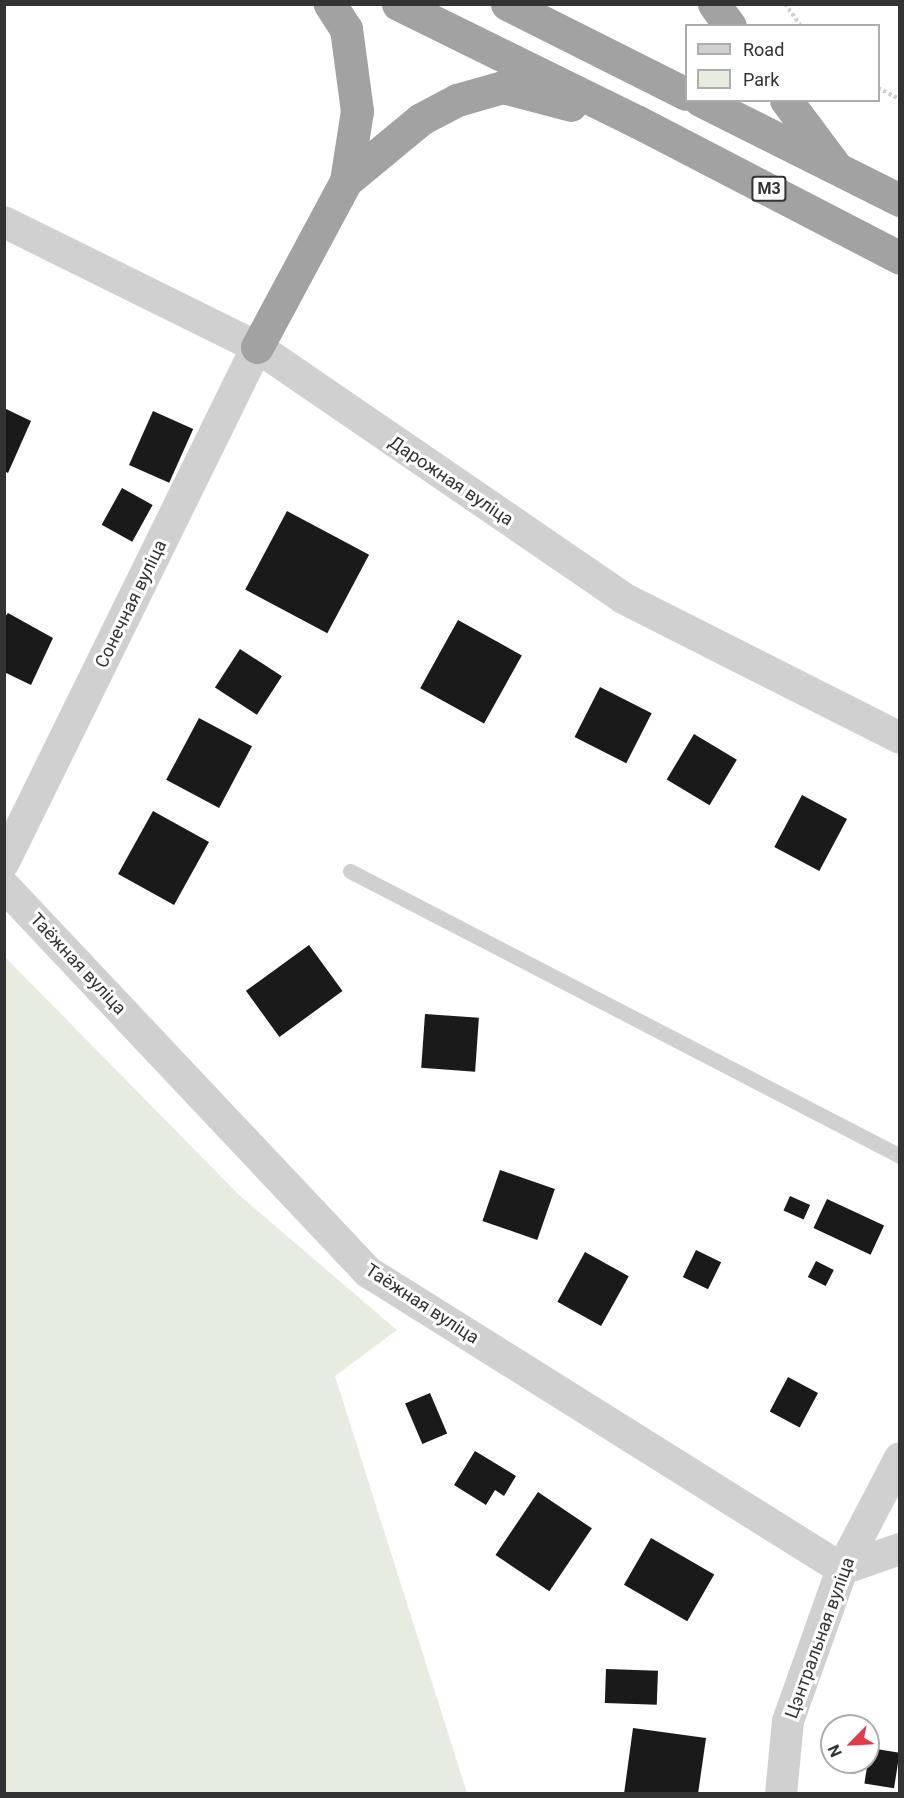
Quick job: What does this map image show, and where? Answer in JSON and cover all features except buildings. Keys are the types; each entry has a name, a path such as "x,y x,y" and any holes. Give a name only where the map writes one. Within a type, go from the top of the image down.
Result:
{"highway":[{"path":"257,347 346,181 357,111 346,28 330,4"},
{"name":"М3","path":"398,4 638,122 900,258"},
{"path":"507,4 685,93"},
{"path":"714,4 729,24"},
{"path":"346,181 421,119 457,99 503,87 638,122"},
{"path":"704,102 900,200"},
{"path":"788,102 838,169"}],"street":[{"name":"Дарожная вуліца","path":"4,222 257,347 623,598 900,738"},
{"name":"Сонечная вуліца","path":"4,862 257,347"},
{"name":"Таёжная вуліца","path":"4,886 368,1272 842,1569"},
{"name":"Цэнтральная вуліца","path":"780,1794 788,1721 842,1569 900,1458"},
{"path":"842,1569 900,1549"}],"lane":[{"path":"350,871 900,1156"}],"path":[{"path":"785,4 800,24"},
{"path":"880,89 900,99"}],"green space":[{"path":"4,956 239,1195 397,1330 335,1376 467,1793 5,1793"}]}
